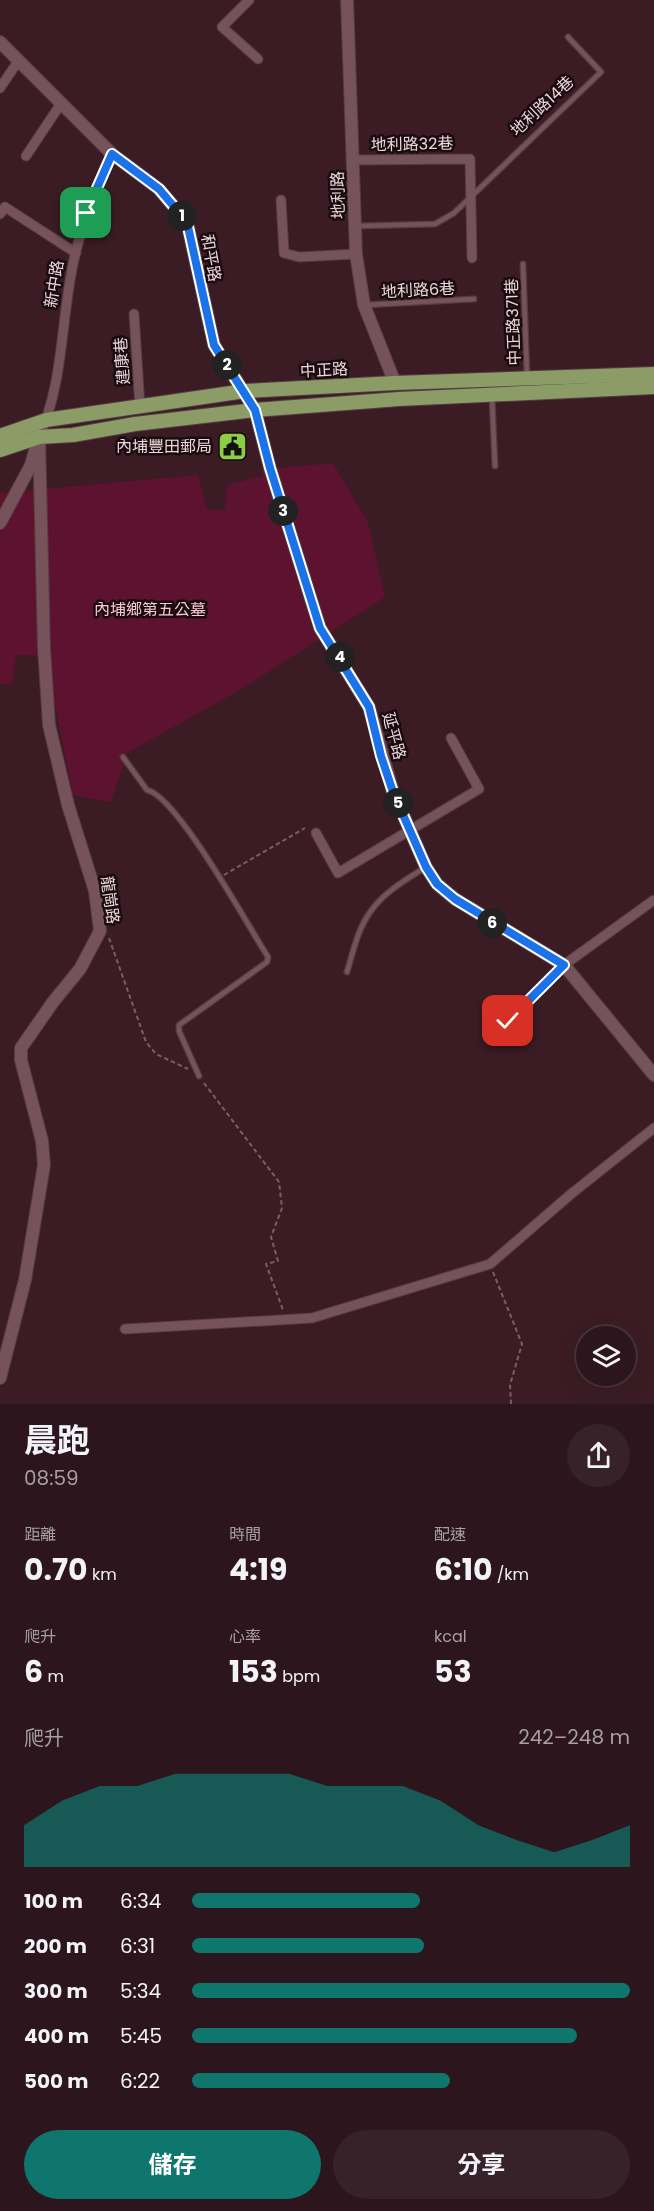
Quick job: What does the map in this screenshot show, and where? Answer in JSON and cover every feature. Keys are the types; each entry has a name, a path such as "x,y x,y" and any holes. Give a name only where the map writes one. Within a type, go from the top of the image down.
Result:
{"main road":[{"name":"中正路","path":"0,436 46,420 245,392 395,383 654,374"},
{"name":"中正路","path":"0,450 39,437 72,435 135,424 255,410 654,387"}],"street":[{"path":"249,0 222,27 258,59"},
{"name":"地利路","path":"347,0 356,254 364,305 395,383"},
{"path":"0,42 60,105 112,154"},
{"path":"0,88 19,60"},
{"path":"26,156 60,105"},
{"name":"新中路","path":"39,437 46,420 76,253 86,213 112,154"},
{"name":"和平路","path":"112,154 159,189 187,222 214,345 245,392"},
{"name":"地利路32巷","path":"354,160 470,159 471,195"},
{"path":"471,195 472,258"},
{"path":"281,200 284,253 299,257 356,254"},
{"path":"0,214 4,207 76,253"},
{"name":"建康巷","path":"134,314 140,406"},
{"name":"延平路","path":"245,392 255,410 270,468 320,628 369,707 381,756 426,867 437,884 455,899 564,965 654,1075"},
{"path":"0,523 31,465 39,437"},
{"name":"龍崗路","path":"0,1378 25,1280 44,1165 42,1141 21,1060 21,1047 80,969 100,931 95,891 68,805 49,725 44,648 44,553 39,437"},
{"path":"316,833 338,873 479,789 451,738"},
{"path":"508,1021 564,965 654,900"},
{"path":"125,1329 287,1322 312,1318 490,1264 571,1194 654,1128"}],"lane":[{"name":"地利路14巷","path":"355,226 435,224 454,213 601,72 568,37"},
{"name":"中正路371巷","path":"523,264 527,378"},
{"name":"地利路6巷","path":"364,305 474,299"},
{"path":"492,395 495,466"},
{"path":"123,757 147,790 155,792 188,829 268,957 267,962 179,1025 179,1031 198,1076"},
{"path":"347,972 361,929 371,910 402,882 426,867"}],"path":[{"path":"218,878 305,828"},
{"path":"100,931 108,936 146,1042 156,1054 180,1064 198,1076 279,1182 282,1208 271,1237 278,1261 266,1264 287,1322"},
{"path":"490,1264 522,1344 510,1385 511,1404"}],"green space":[{"name":"內埔鄉第五公墓","path":"333,463 368,522 385,597 240,690 127,753 111,802 73,795 46,660 33,655 16,655 12,684 0,684 0,493 198,475 207,509 225,510 227,485 263,476 260,470"}],"place":[{"name":"內埔豐田郵局","path":"233,446"}],"route":[{"path":"86,213 112,154 159,189 187,222 201,296 214,345 255,410 270,468 320,628 369,707 393,792 426,867 437,884 455,899 564,965 508,1021"}]}
